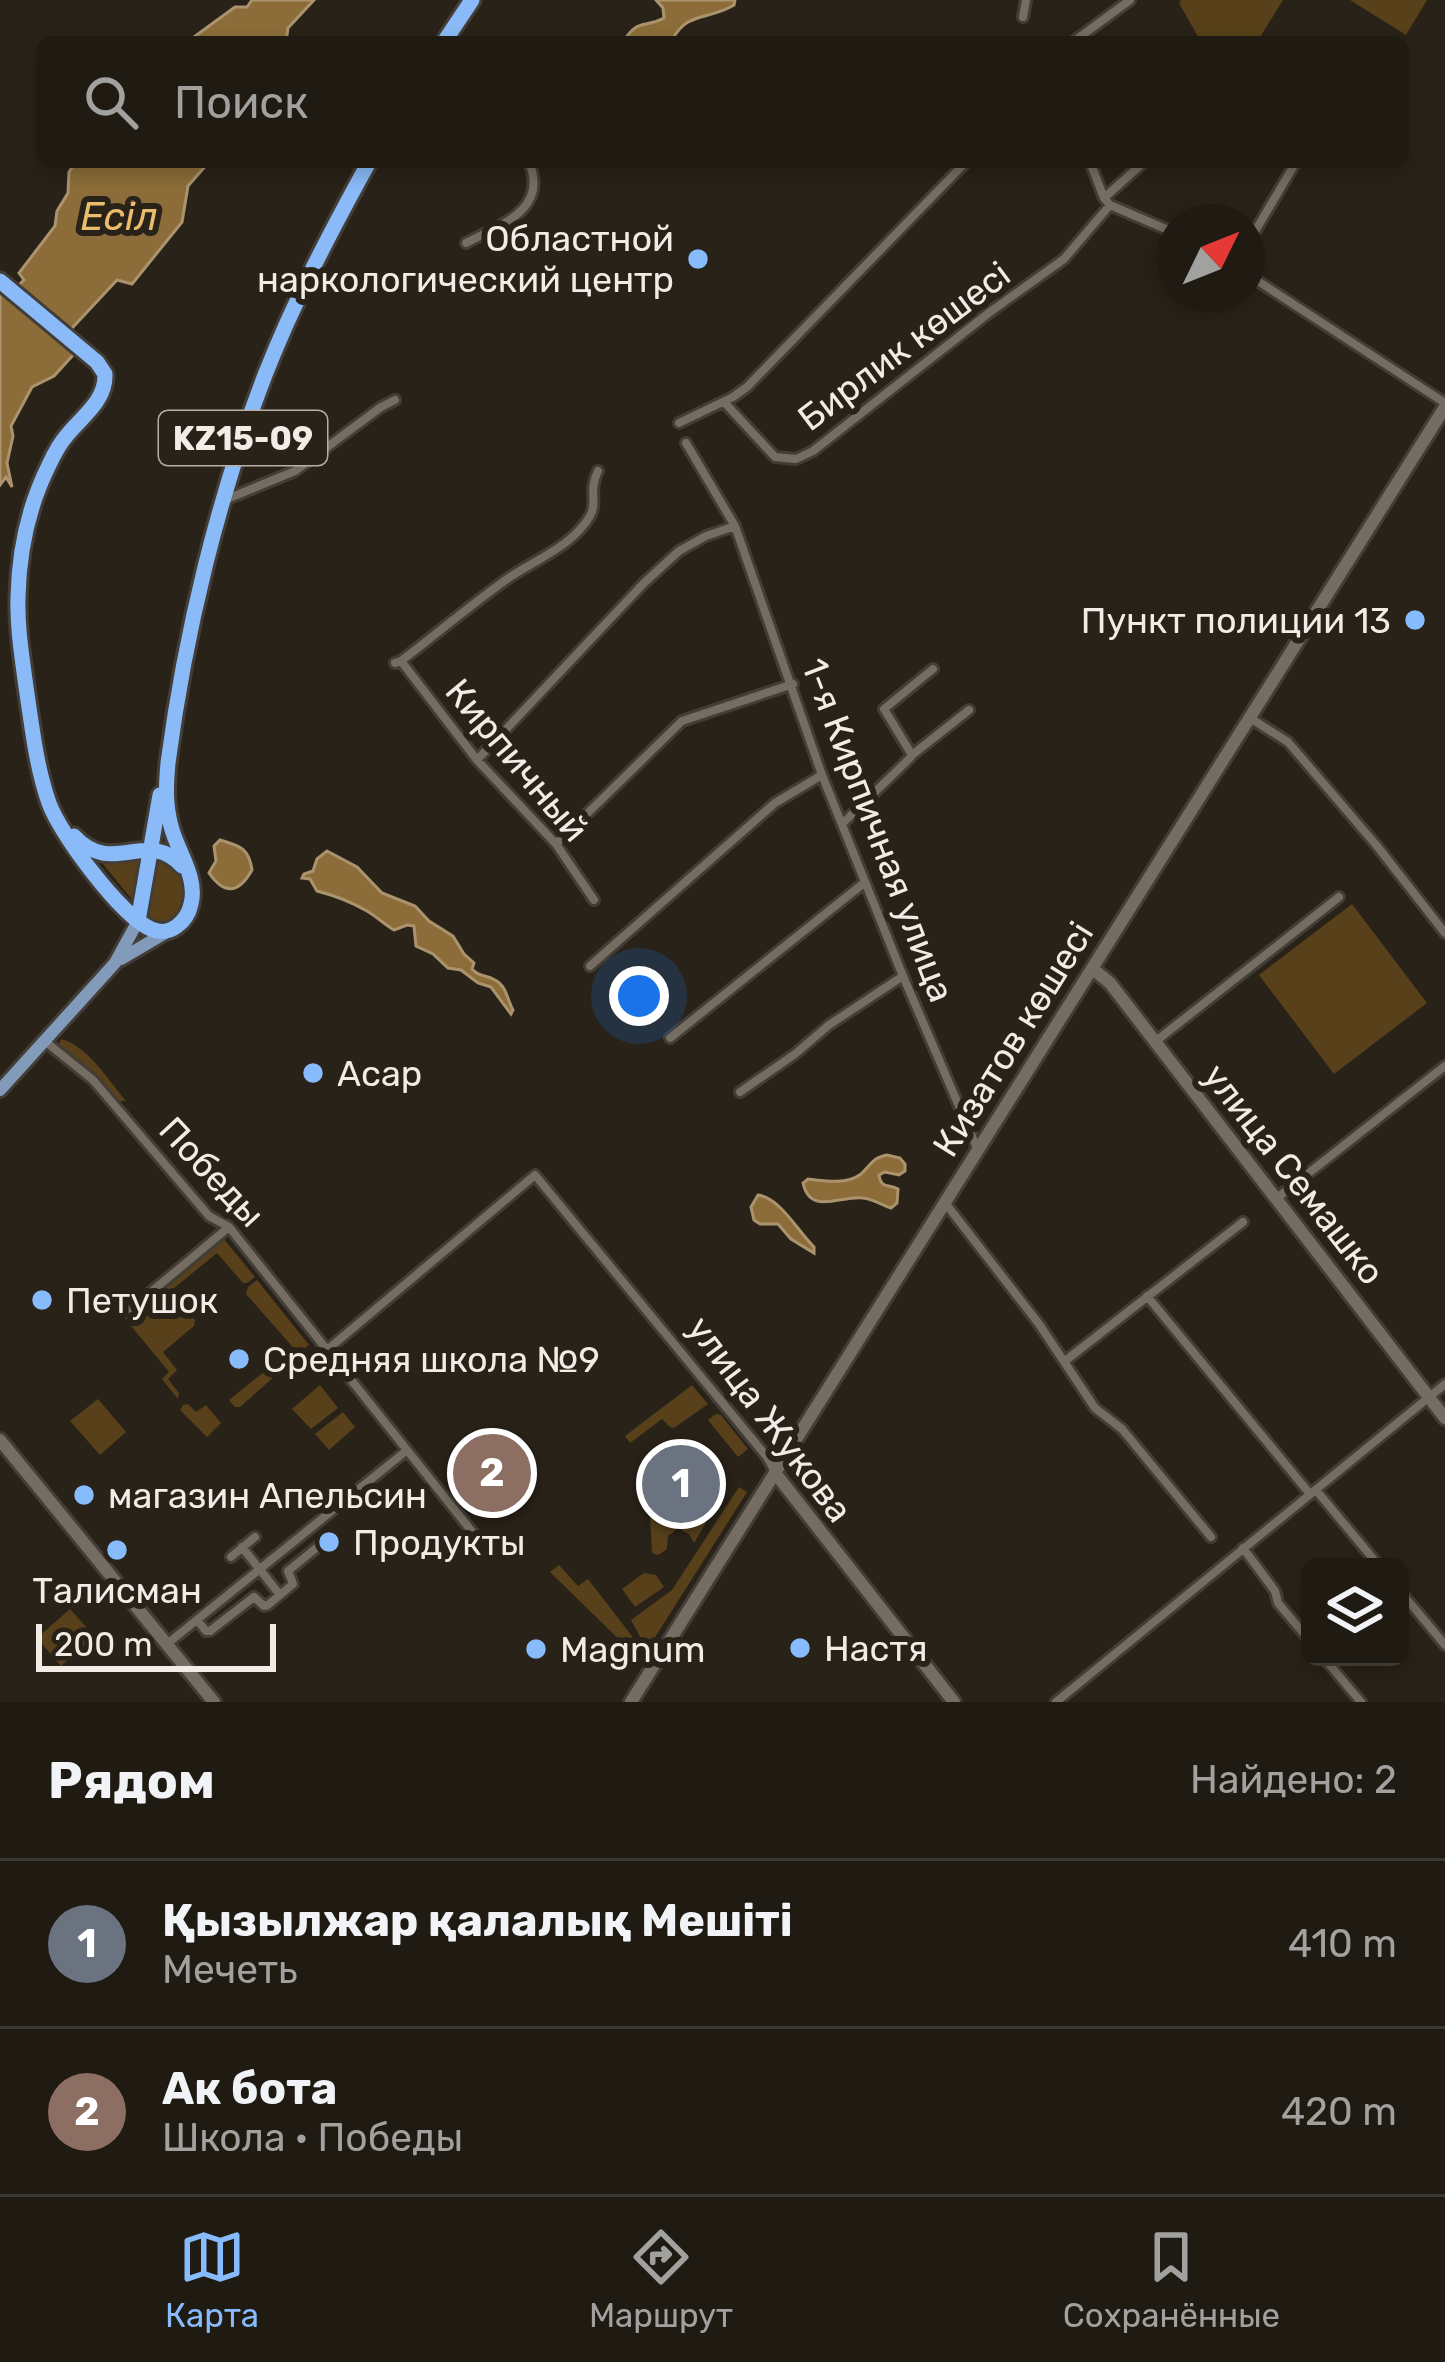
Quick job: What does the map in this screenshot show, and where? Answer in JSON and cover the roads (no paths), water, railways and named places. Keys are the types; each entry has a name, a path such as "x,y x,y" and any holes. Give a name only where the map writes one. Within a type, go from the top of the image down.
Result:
{"highway":[{"path":"448,36 472,0"},
{"name":"KZ15-09","path":"139,921 197,603 244,432 330,233 366,168"},
{"path":"0,281 104,371 104,391 64,438 43,476 24,535 19,572 19,637 47,798 67,839 120,902 156,931 170,930 188,915 192,901 191,882 172,856 150,849 95,853 66,825 54,796 26,663 19,572"},
{"name":"KZ15-09","path":"172,733 165,800 191,882"},
{"path":"146,874 156,858 172,856"},
{"path":"120,902 132,921 130,940"}],"main road":[{"name":"Кизатов көшесі","path":"631,1702 1445,405"},
{"path":"0,1090 115,963 139,921"},
{"path":"115,963 170,930"},
{"name":"улица Семашко","path":"1093,969 1110,983 1445,1418"},
{"path":"0,1440 214,1702"},
{"name":"улица Жукова","path":"776,1474 954,1702"}],"street":[{"path":"1023,17 1026,0"},
{"path":"1081,36 1130,0"},
{"path":"466,243 525,208 533,197 532,168"},
{"path":"679,423 747,387 960,168"},
{"path":"1093,168 1107,201 1157,225"},
{"path":"1107,201 1138,168"},
{"path":"1265,215 1292,168"},
{"name":"Бирлик көшесі","path":"724,402 776,457 796,459 813,452 1064,259 1107,201"},
{"path":"1265,286 1445,405"},
{"path":"226,499 295,471 395,400"},
{"name":"1-я Кирпичная улица","path":"686,442 736,526 822,775 978,1149"},
{"name":"Кирпичный","path":"594,900 556,844 477,760 398,662 510,577 557,549 588,520 598,471"},
{"path":"477,760 679,551 736,526"},
{"path":"911,755 884,709 933,669"},
{"path":"556,844 682,722 793,684"},
{"path":"842,824 911,755 969,710"},
{"path":"1248,717 1288,742 1445,933"},
{"path":"590,965 769,808 822,775"},
{"path":"670,1038 864,883"},
{"path":"1155,1042 1340,898"},
{"path":"740,1092 903,976"},
{"name":"Победы","path":"46,1042 93,1080 209,1216 229,1227 474,1534"},
{"path":"1276,1199 1445,1066"},
{"name":"улица Жукова","path":"327,1350 535,1175 676,1344 776,1474"},
{"path":"945,1203 1095,1408 1123,1429 1210,1538"},
{"path":"1065,1361 1244,1222"},
{"path":"127,1312 229,1227"},
{"path":"1147,1296 1372,1558"},
{"path":"1056,1702 1445,1384"},
{"path":"167,1644 406,1451"},
{"path":"197,1620 208,1632 254,1597 265,1606 294,1583 288,1571 331,1536"},
{"path":"231,1557 255,1537"},
{"path":"242,1547 280,1595"},
{"path":"1243,1548 1301,1630"},
{"path":"1409,1602 1445,1645"},
{"path":"1331,1666 1361,1702"}],"water":[{"path":"252,0 314,0 288,28 287,36 195,36 235,7 247,7"},
{"path":"656,0 735,0 724,10 684,25 675,36 628,36 638,26 664,18"},
{"name":"Есіл","path":"72,168 204,168 188,186 182,222 132,284 117,280 60,341 74,354 54,376 32,387 11,426 7,463 12,487 6,477 0,485 0,292 6,297 24,280 19,273 55,226 57,211 68,193"},
{"path":"220,840 242,849 251,863 247,878 232,889 209,873 216,861 214,846"},
{"path":"327,851 357,867 382,893 415,906 453,936 474,963 472,969 502,986 511,1014 491,987 448,968 416,946 414,926 394,930 355,904 317,891 310,879 302,878"},
{"path":"887,1155 905,1164 899,1175 879,1175 884,1184 898,1189 897,1203 891,1208 863,1198 819,1201 807,1193 803,1183 808,1179 849,1180"},
{"path":"758,1195 781,1208 814,1253 778,1224 754,1220 751,1207"}],"place":[{"name":"Областной наркологический центр","path":"698,259"},
{"name":"Пункт полиции 13","path":"1415,620"},
{"name":"Асар","path":"313,1073"},
{"name":"Петушок","path":"42,1300"},
{"name":"Средняя школа №9","path":"239,1359"},
{"name":"Ак бота","path":"492,1473"},
{"name":"Қызылжар қалалық Мешіті","path":"681,1484"},
{"name":"магазин Апельсин","path":"84,1495"},
{"name":"Продукты","path":"329,1542"},
{"name":"Талисман","path":"117,1550"},
{"name":"Настя","path":"800,1648"},
{"name":"Magnum","path":"536,1649"}]}
